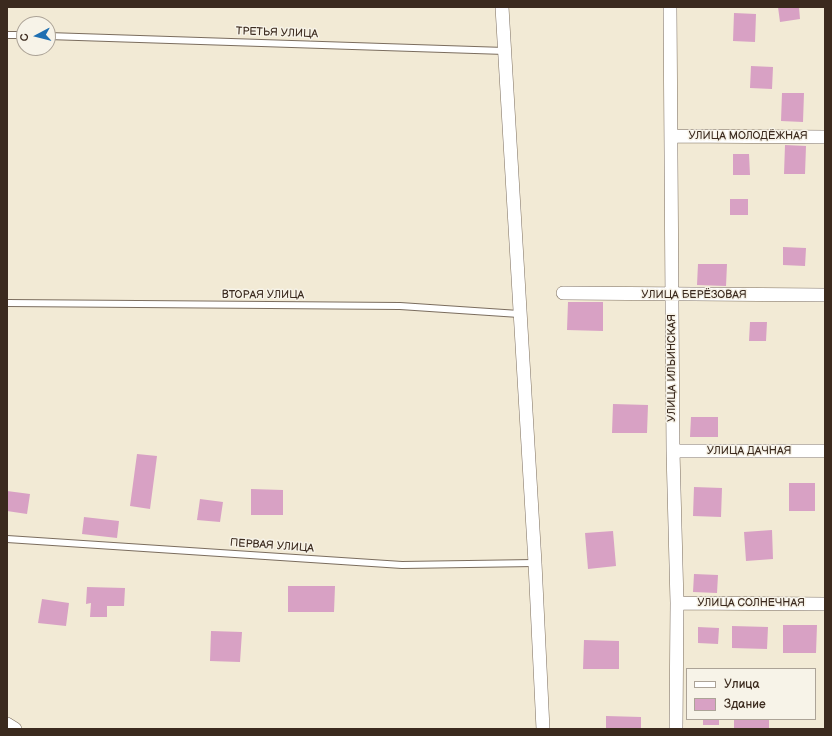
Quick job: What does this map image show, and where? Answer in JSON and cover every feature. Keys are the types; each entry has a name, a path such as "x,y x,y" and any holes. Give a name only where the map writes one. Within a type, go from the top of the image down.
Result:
{"street":[{"path":"502,7 519,314 535,563 543,729"},
{"name":"УЛИЦА ИЛЬИНСКАЯ","path":"670,7 673,451 677,603 676,729"},
{"name":"УЛИЦА МОЛОДЁЖНАЯ","path":"672,136 825,137"},
{"name":"УЛИЦА БЕРЁЗОВАЯ","path":"563,293 825,295"},
{"name":"УЛИЦА ДАЧНАЯ","path":"673,451 825,451"},
{"name":"УЛИЦА СОЛНЕЧНАЯ","path":"677,603 825,604"},
{"path":"7,724 15,729"}],"lane":[{"name":"ТРЕТЬЯ УЛИЦА","path":"56,36 505,51"},
{"name":"ВТОРАЯ УЛИЦА","path":"7,303 400,306 519,314"},
{"name":"ПЕРВАЯ УЛИЦА","path":"7,539 402,565 535,563"}],"building":[{"path":"778,7 799,7 800,19 780,22"},
{"path":"734,13 756,14 755,42 733,41"},
{"path":"751,66 773,67 772,89 750,88"},
{"path":"782,93 804,93 803,122 781,121"},
{"path":"785,145 806,146 805,174 784,174"},
{"path":"733,154 749,154 750,175 733,175"},
{"path":"730,199 748,199 748,215 730,215"},
{"path":"783,247 806,248 805,266 783,265"},
{"path":"698,264 727,264 726,286 697,285"},
{"path":"568,302 603,302 603,331 567,330"},
{"path":"750,322 767,322 766,341 749,341"},
{"path":"613,404 648,405 647,433 612,433"},
{"path":"691,417 718,417 718,437 690,437"},
{"path":"137,454 157,456 150,509 130,506"},
{"path":"789,483 815,483 815,511 789,511"},
{"path":"694,487 722,488 721,517 693,516"},
{"path":"251,489 283,490 283,515 251,515"},
{"path":"7,491 30,494 27,514 7,511"},
{"path":"200,499 223,502 220,522 197,520"},
{"path":"84,517 119,521 117,538 82,534"},
{"path":"772,530 773,559 746,561 744,532"},
{"path":"613,531 616,566 588,569 585,533"},
{"path":"694,574 718,575 717,593 693,592"},
{"path":"288,586 335,586 334,612 288,612"},
{"path":"87,587 125,588 124,606 107,606 107,617 90,617 91,603 86,604"},
{"path":"42,599 69,603 66,626 38,623"},
{"path":"783,625 817,625 816,653 783,653"},
{"path":"732,626 768,627 767,649 732,648"},
{"path":"698,627 719,628 718,644 698,643"},
{"path":"211,631 242,632 240,662 210,661"},
{"path":"584,640 619,641 619,669 583,669"},
{"path":"606,716 641,717 641,729 606,729"},
{"path":"703,720 719,720 719,725 703,725"},
{"path":"734,720 769,720 769,729 734,729"}]}
